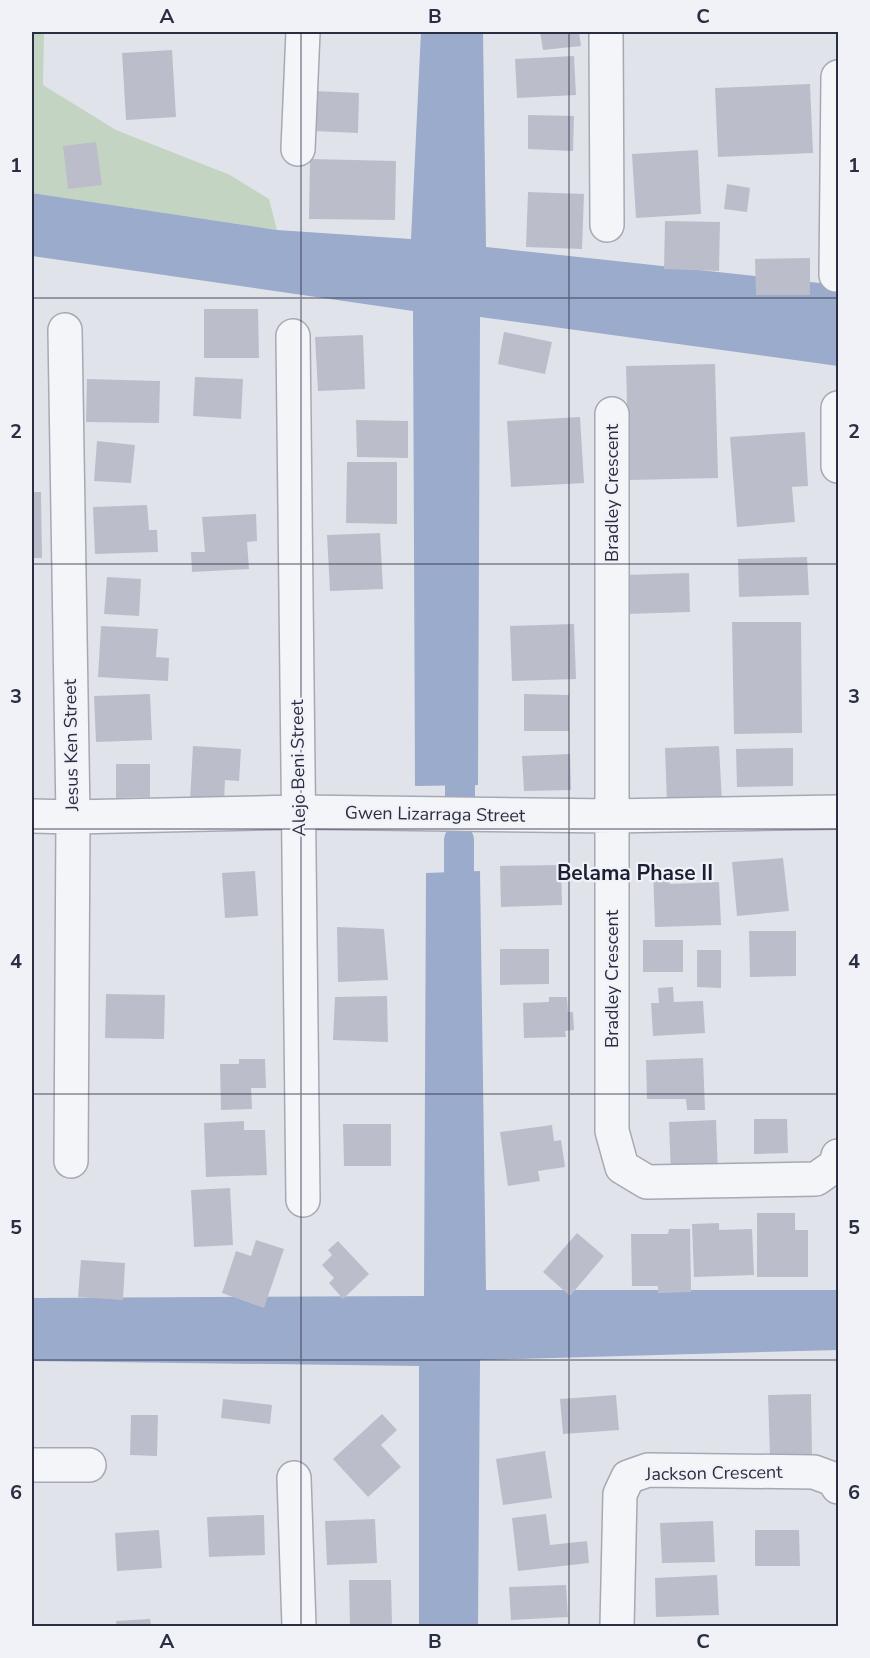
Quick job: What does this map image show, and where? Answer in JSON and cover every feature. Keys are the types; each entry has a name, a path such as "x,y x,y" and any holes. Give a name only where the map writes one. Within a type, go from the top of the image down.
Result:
{"street":[{"path":"298,149 303,32"},
{"path":"606,32 607,225"},
{"path":"836,275 838,77"},
{"name":"Jesus Ken Street","path":"65,330 73,817 71,1161"},
{"name":"Alejo Beni Street","path":"293,336 303,1200"},
{"path":"838,408 838,466"},
{"name":"Bradley Crescent","path":"612,414 612,1131 622,1167 647,1182 816,1179 836,1165 838,1156"},
{"name":"Gwen Lizarraga Street","path":"32,816 298,812 612,816 838,812"},
{"path":"32,1465 89,1465"},
{"name":"Jackson Crescent","path":"617,1626 620,1494 628,1477 648,1470 814,1472 833,1479 838,1487"},
{"path":"294,1478 299,1626"}],"green space":[{"path":"32,32 44,32 43,85 116,130 230,175 269,199 277,230 32,193"}],"water":[{"path":"421,32 483,32 486,247 838,285 838,366 480,317 478,785 415,786 413,311 32,256 32,193 277,230 411,239"},
{"path":"480,871 486,1290 838,1290 838,1350 480,1360 478,1626 419,1626 419,1366 32,1361 32,1298 424,1296 426,873"}],"building":[{"path":"540,32 579,32 581,46 543,50"},
{"path":"172,50 176,117 126,120 122,53"},
{"path":"574,56 576,95 517,98 515,59"},
{"path":"810,84 813,153 718,157 715,88"},
{"path":"315,91 359,93 358,133 314,131"},
{"path":"528,115 574,116 573,151 528,149"},
{"path":"96,142 102,185 68,189 63,146"},
{"path":"698,150 701,214 636,218 632,154"},
{"path":"310,159 396,161 395,220 309,219"},
{"path":"727,184 750,188 747,212 724,209"},
{"path":"528,192 584,194 582,249 526,247"},
{"path":"665,221 720,222 719,271 664,269"},
{"path":"810,258 810,295 756,295 755,259"},
{"path":"204,309 258,309 259,358 204,358"},
{"path":"504,332 552,342 545,374 498,364"},
{"path":"363,335 365,389 318,391 315,337"},
{"path":"715,364 718,478 629,480 626,366"},
{"path":"195,377 243,379 241,419 193,416"},
{"path":"87,379 160,381 159,423 86,422"},
{"path":"580,417 584,483 511,487 507,421"},
{"path":"356,420 408,421 408,458 357,457"},
{"path":"805,432 808,486 792,487 795,522 737,527 730,437"},
{"path":"97,441 135,445 131,483 94,481"},
{"path":"347,462 397,462 397,524 346,523"},
{"path":"32,492 41,492 42,558 32,558"},
{"path":"147,505 149,530 157,530 158,552 95,554 93,507"},
{"path":"256,514 257,541 247,542 249,569 192,572 191,552 205,552 202,517"},
{"path":"380,533 383,589 330,591 327,535"},
{"path":"807,557 809,595 739,597 738,559"},
{"path":"689,573 690,612 626,614 625,575"},
{"path":"107,577 141,579 139,616 104,614"},
{"path":"732,622 801,622 802,733 734,734"},
{"path":"574,624 576,679 512,681 510,626"},
{"path":"101,626 158,629 156,657 169,658 168,681 98,677"},
{"path":"150,694 152,740 96,742 94,696"},
{"path":"524,694 569,695 569,731 524,731"},
{"path":"193,746 241,749 239,781 225,780 224,803 190,801"},
{"path":"719,746 722,802 667,804 665,748"},
{"path":"793,748 793,786 737,787 736,749"},
{"path":"570,754 571,790 524,791 522,756"},
{"path":"116,764 150,764 150,797 116,798"},
{"path":"783,858 789,911 737,916 732,862"},
{"path":"561,865 562,905 501,907 500,866"},
{"path":"669,869 670,884 719,882 721,925 655,927 653,870"},
{"path":"255,871 258,916 225,918 222,873"},
{"path":"337,927 384,929 388,980 338,982"},
{"path":"749,931 796,931 796,976 750,977"},
{"path":"643,940 683,940 683,972 643,972"},
{"path":"500,949 549,949 549,984 500,985"},
{"path":"697,950 721,950 721,988 697,987"},
{"path":"673,987 674,1002 703,1001 705,1033 653,1036 651,1003 659,1003 658,988"},
{"path":"106,994 165,995 164,1039 105,1038"},
{"path":"387,996 388,1042 333,1040 335,997"},
{"path":"549,997 567,997 568,1012 573,1012 574,1030 565,1031 566,1037 524,1038 523,1003 549,1002"},
{"path":"703,1058 705,1110 687,1110 686,1099 647,1099 646,1060"},
{"path":"239,1059 265,1059 266,1088 251,1088 252,1109 221,1110 220,1064 239,1064"},
{"path":"754,1119 787,1119 788,1153 754,1154"},
{"path":"716,1120 718,1173 671,1175 669,1122"},
{"path":"244,1121 244,1130 265,1130 267,1175 206,1177 204,1123"},
{"path":"343,1124 391,1124 391,1166 344,1166"},
{"path":"552,1125 554,1141 561,1140 565,1167 538,1171 540,1181 508,1186 500,1132"},
{"path":"230,1188 233,1245 194,1247 191,1190"},
{"path":"757,1213 795,1213 795,1230 808,1230 808,1277 757,1277"},
{"path":"719,1223 719,1230 752,1229 754,1275 694,1277 692,1224"},
{"path":"669,1229 690,1229 691,1292 658,1293 658,1286 632,1286 631,1234 668,1234"},
{"path":"577,1233 604,1256 570,1296 543,1272"},
{"path":"256,1240 284,1249 264,1308 222,1293 236,1251 251,1256"},
{"path":"338,1241 369,1274 343,1299 329,1283 334,1278 322,1265 332,1255 328,1250"},
{"path":"81,1260 125,1263 123,1300 78,1297"},
{"path":"811,1394 812,1454 770,1455 768,1395"},
{"path":"616,1395 619,1430 563,1434 560,1399"},
{"path":"223,1399 272,1405 270,1424 221,1418"},
{"path":"382,1414 397,1430 381,1445 401,1467 368,1497 333,1459"},
{"path":"131,1415 158,1415 157,1456 130,1455"},
{"path":"545,1451 552,1498 503,1505 496,1459"},
{"path":"546,1514 550,1545 587,1541 589,1563 518,1571 512,1518"},
{"path":"264,1515 265,1555 209,1557 207,1517"},
{"path":"375,1519 377,1563 327,1565 325,1521"},
{"path":"713,1521 715,1562 662,1563 660,1523"},
{"path":"159,1530 162,1568 117,1571 115,1533"},
{"path":"755,1530 799,1530 800,1566 755,1566"},
{"path":"717,1575 719,1615 656,1617 655,1578"},
{"path":"349,1580 391,1580 392,1626 350,1626"},
{"path":"566,1585 568,1617 511,1620 509,1587"},
{"path":"150,1619 151,1626 117,1626 116,1621"}],"waterway":[{"path":"460,745 460,806"},
{"path":"459,840 459,912"}],"district":[{"name":"Belama Phase II","path":"635,873"}]}
